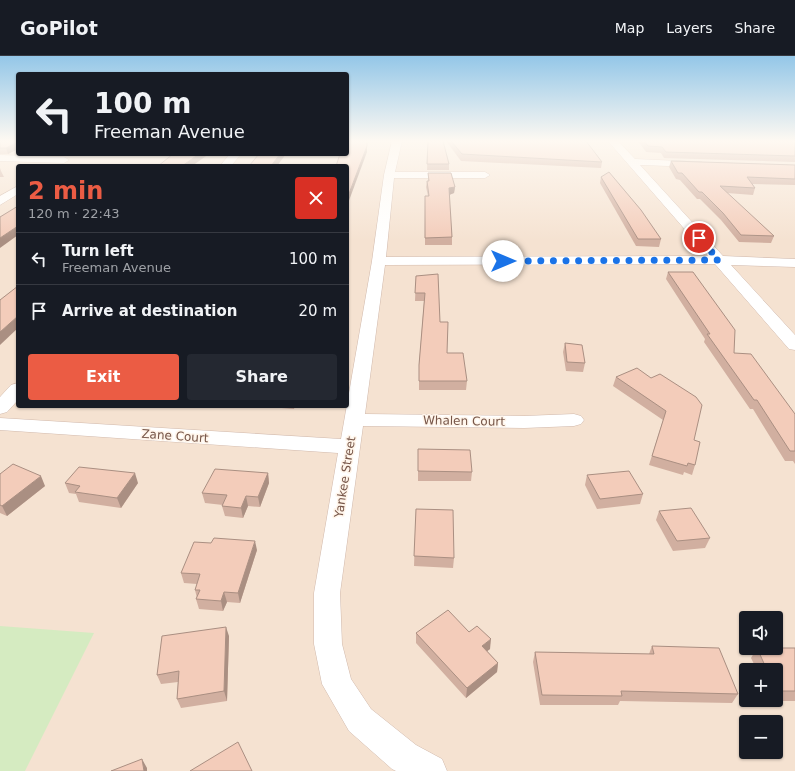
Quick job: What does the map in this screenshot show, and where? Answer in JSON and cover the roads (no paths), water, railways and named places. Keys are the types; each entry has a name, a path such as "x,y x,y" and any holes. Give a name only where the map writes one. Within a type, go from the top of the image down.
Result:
{"street":[{"path":"643,174 795,345"},
{"path":"389,175 485,175"},
{"name":"Yankee Street","path":"389,175 379,261 327,593 328,644 336,684 360,720 404,757 430,771"},
{"path":"0,201 16,191"},
{"path":"379,261 719,260 795,263"},
{"path":"0,408 16,391"},
{"name":"Whalen Court","path":"353,420 524,422 574,420"},
{"name":"Zane Court","path":"0,424 349,447"}]}
